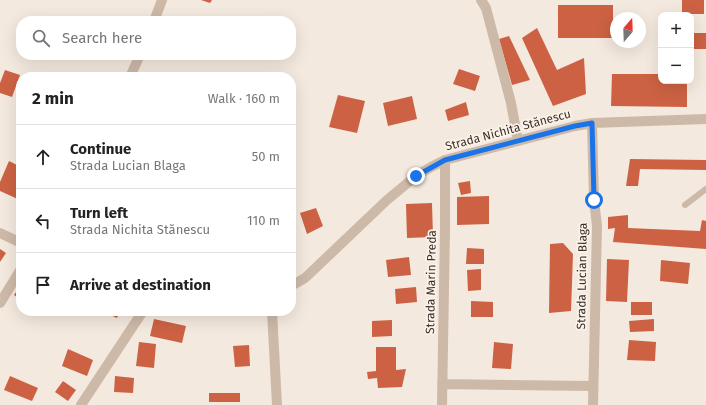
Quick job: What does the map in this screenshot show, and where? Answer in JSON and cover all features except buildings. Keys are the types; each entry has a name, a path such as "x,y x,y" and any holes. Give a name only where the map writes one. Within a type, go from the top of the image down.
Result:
{"street":[{"path":"156,16 162,0"},
{"path":"481,0 486,8 511,103 518,141"},
{"path":"132,72 138,60"},
{"name":"Strada Nichita Stănescu","path":"296,282 311,272 387,200 416,176 445,160 592,123 706,119"},
{"name":"Strada Lucian Blaga","path":"592,123 594,200 597,226 592,386 593,405"},
{"name":"Strada Marin Preda","path":"442,405 445,160"},
{"path":"0,233 16,241"},
{"path":"0,303 16,277"},
{"path":"81,405 140,316"},
{"path":"272,316 278,405"},
{"path":"442,384 592,386"}],"lane":[{"path":"685,205 706,189"}],"route":[{"path":"416,176 445,160 575,126 592,123 594,200"}]}
